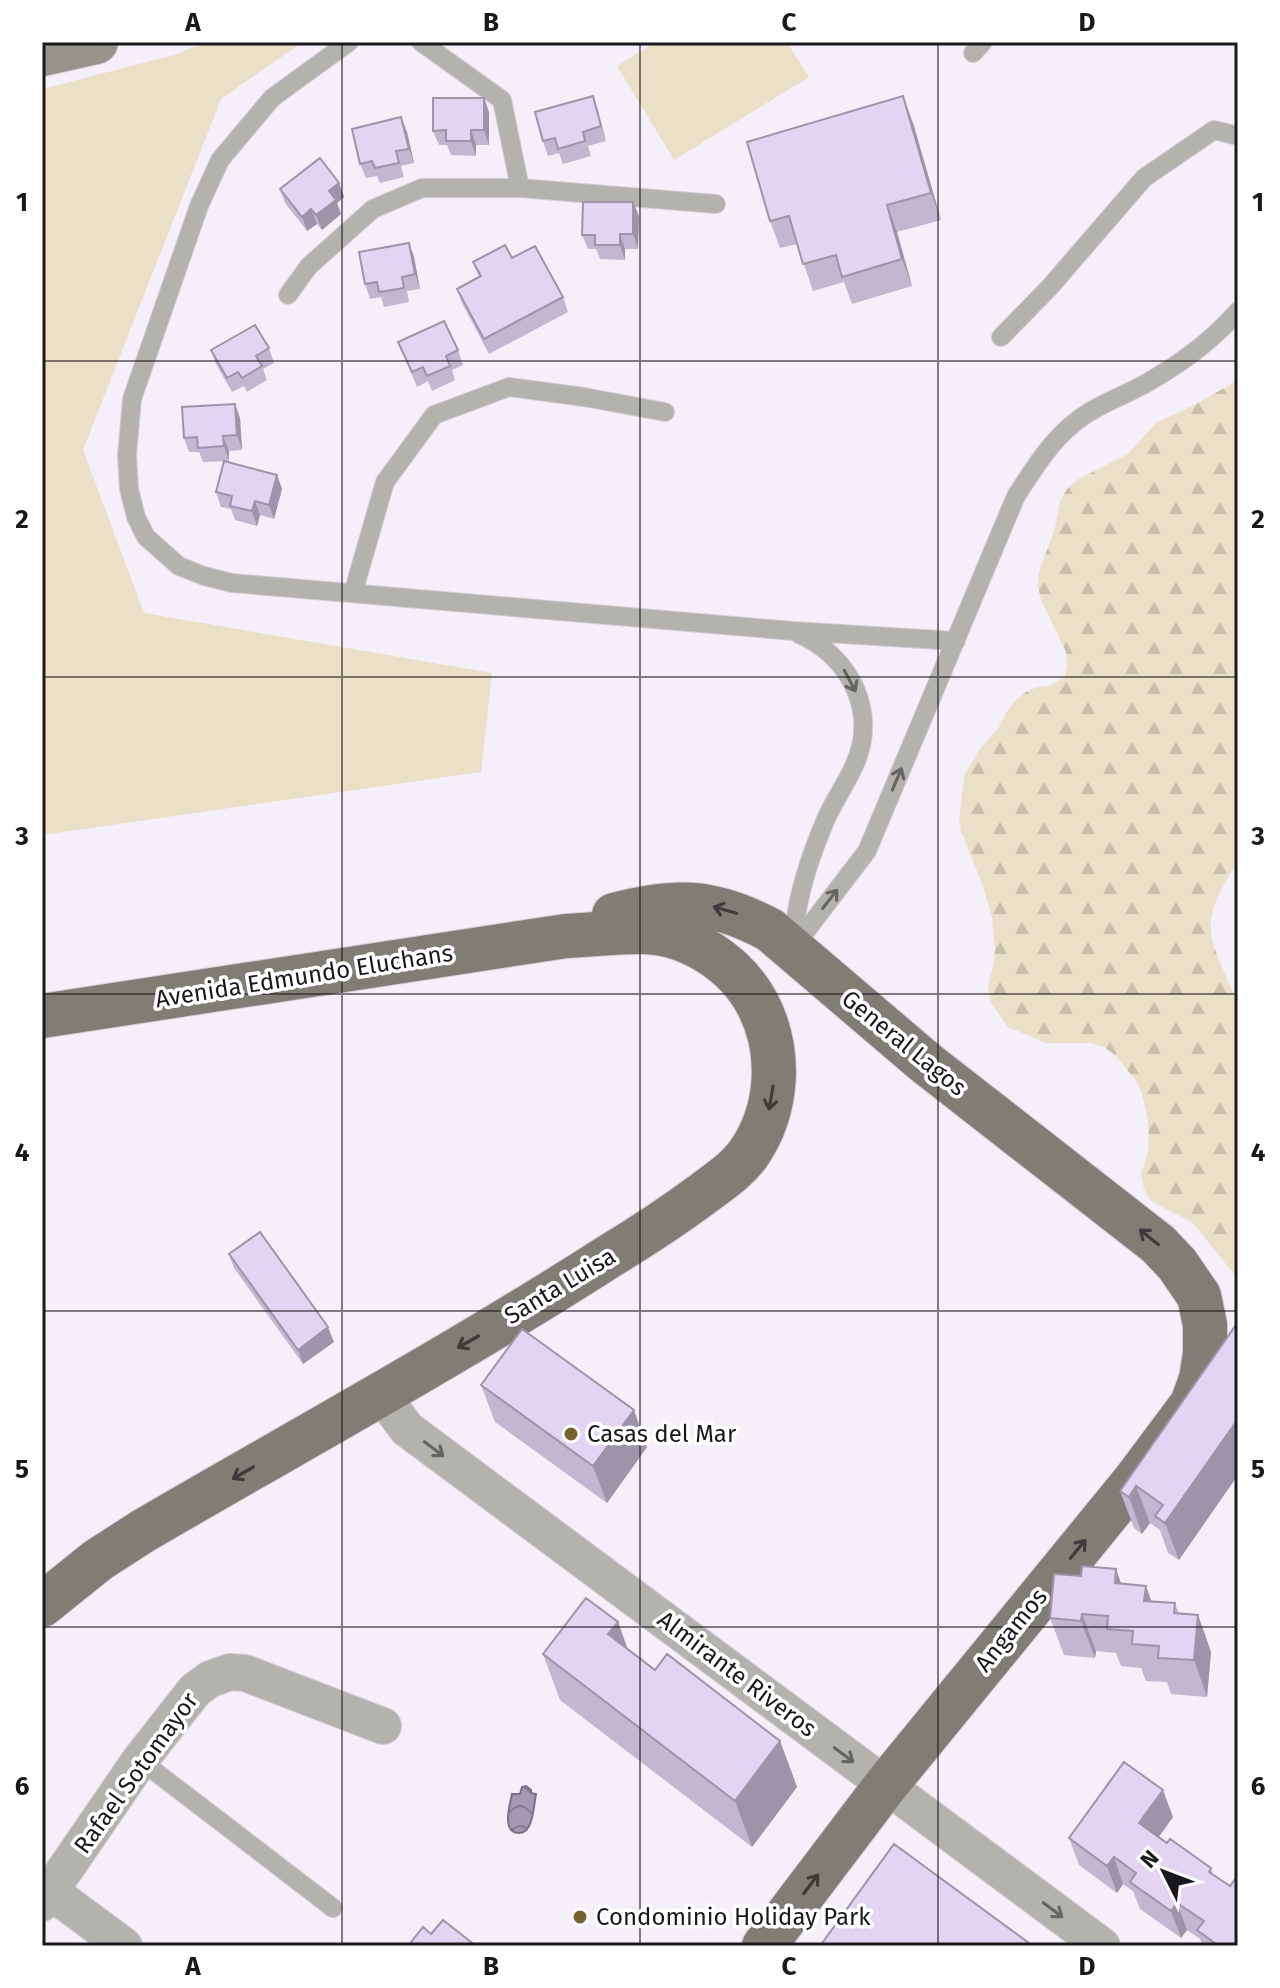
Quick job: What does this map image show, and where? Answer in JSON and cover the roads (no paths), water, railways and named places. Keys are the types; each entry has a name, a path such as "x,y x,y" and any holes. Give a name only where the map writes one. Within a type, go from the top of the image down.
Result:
{"main road":[{"path":"42,54 96,42"},
{"name":"General Lagos","path":"566,936 611,916 662,905 689,904 716,907 744,916 770,930 926,1063 1158,1244 1177,1264 1199,1296"},
{"name":"Santa Luisa","path":"42,1605 98,1560 143,1531 566,1284 670,1218 733,1172 748,1154 760,1134 771,1101 775,1066 766,1021 756,1000 742,982 709,952 668,935 645,931 566,936"},
{"name":"Avenida Edmundo Eluchans","path":"42,1016 566,936"},
{"path":"766,1021 793,948"},
{"name":"Angamos","path":"764,1946 886,1785 1136,1479 1192,1404 1201,1379 1205,1354 1205,1325 1199,1296"}],"street":[{"name":"Almirante Riveros","path":"380,1393 407,1429 1102,1946"},
{"name":"Rafael Sotomayor","path":"46,1897 140,1760 195,1690 210,1679 230,1672 245,1673 383,1726"},
{"path":"46,1897 124,1946"}],"lane":[{"path":"349,42 272,98 220,160 199,206 132,399 127,455 129,489 136,517 146,537 179,566 232,583 793,631 956,641"},
{"path":"421,42 502,100 520,188"},
{"path":"1001,337 1049,288 1144,178 1214,130 1238,136"},
{"path":"288,295 309,266 373,209 422,188 520,188 716,204"},
{"path":"793,948 867,851 1016,496 1049,448 1072,424 1100,404 1149,382 1194,353 1238,311"},
{"path":"353,593 385,482 434,415 509,387 665,412"},
{"path":"793,631 814,640 832,654 846,671 862,709 863,728 856,764 823,825 799,897 793,948"},
{"path":"140,1760 333,1908"}],"water":[{"path":"526,1786 536,1794 532,1819 524,1832 513,1832 508,1823 512,1794 520,1794 522,1787"}],"place":[{"name":"Casas del Mar","path":"571,1434"},
{"name":"Condominio Holiday Park","path":"580,1917"}]}
